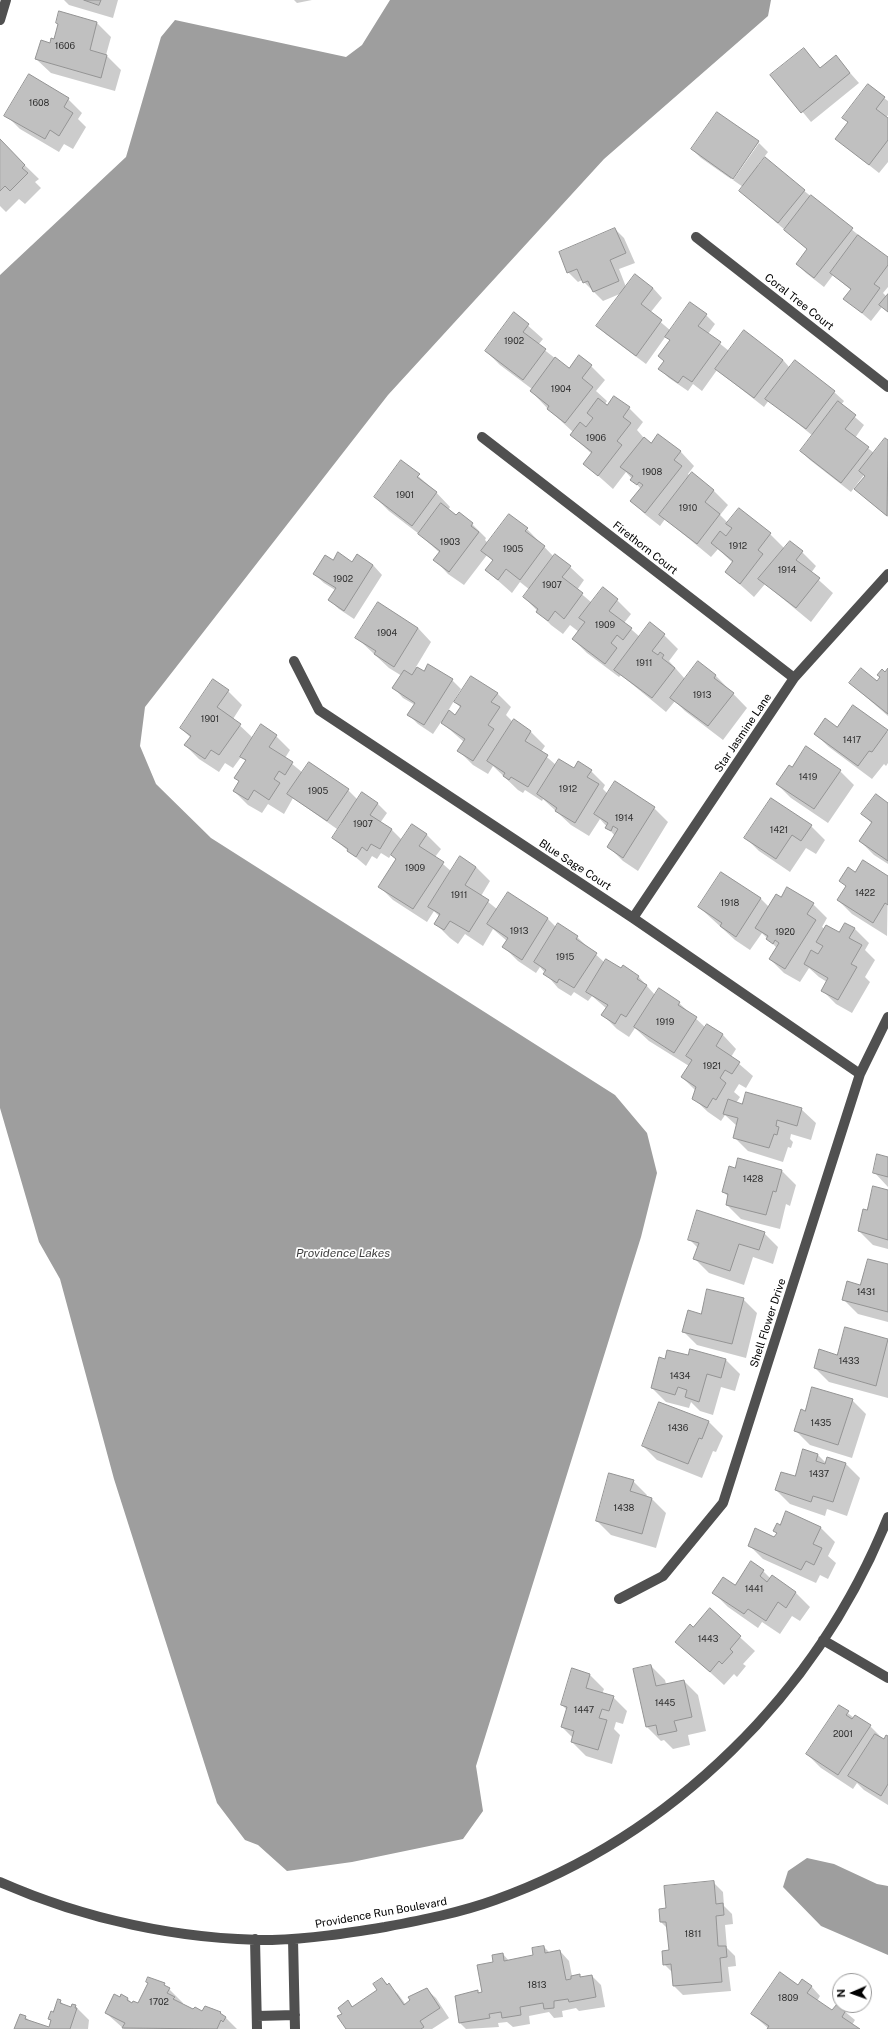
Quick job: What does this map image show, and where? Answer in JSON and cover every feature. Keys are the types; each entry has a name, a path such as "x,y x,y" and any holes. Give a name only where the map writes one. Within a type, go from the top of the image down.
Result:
{"street":[{"path":"0,20 6,0"},
{"name":"Coral Tree Court","path":"696,236 888,387"},
{"name":"Firethorn Court","path":"482,437 794,678"},
{"name":"Star Jasmine Lane","path":"633,918 794,678 888,574"},
{"name":"Blue Sage Court","path":"294,661 319,710 633,918 860,1074"},
{"name":"Shell Flower Drive","path":"618,1599 663,1576 723,1503 860,1074 888,1017"},
{"name":"Providence Run Boulevard","path":"1,1885 117,1921 189,1934 255,1939 293,1939 363,1931 461,1911 526,1888 599,1852 666,1808 723,1759 752,1731 788,1687 823,1640 876,1546 888,1516"},
{"path":"823,1640 888,1678"},
{"path":"255,1939 257,2029"},
{"path":"293,1939 295,2029"},
{"path":"257,2016 295,2015"}],"water":[{"name":"Providence Lakes","path":"390,0 771,0 768,16 604,159 388,395 145,707 140,746 156,784 211,838 615,1095 647,1133 657,1173 641,1237 476,1766 483,1811 463,1839 352,1862 287,1871 258,1845 245,1840 217,1803 114,1479 60,1279 39,1242 0,1108 0,275 126,157 161,37 175,20 346,57 362,45"},
{"path":"807,1858 834,1864 877,1884 888,1886 888,1955 821,1926 783,1887 788,1871"}],"building":[{"path":"84,0 101,0 99,5"},
{"path":"59,11 97,22 90,50 107,55 101,78 35,59 41,40 50,43 51,38 54,39 58,24 56,23"},
{"path":"804,48 820,68 836,55 850,73 801,113 770,75"},
{"path":"29,74 69,98 64,107 73,113 59,136 50,130 45,139 4,116"},
{"path":"868,84 885,97 876,109 888,118 888,140 869,165 835,139 848,122 842,118"},
{"path":"717,112 759,141 733,179 691,149"},
{"path":"0,139 25,165 22,168 28,173 10,191 5,186 0,191"},
{"path":"765,157 805,190 778,223 739,191"},
{"path":"811,195 853,228 814,278 796,264 807,249 784,230"},
{"path":"615,228 626,253 610,260 619,281 593,292 588,281 583,283 577,269 567,273 559,252"},
{"path":"858,235 888,257 888,265 874,284 880,288 862,313 843,299 851,289 830,273"},
{"path":"635,274 653,288 641,304 662,320 636,356 596,326"},
{"path":"888,294 888,312 879,305"},
{"path":"690,302 707,314 698,326 721,342 692,382 683,376 678,383 658,369 664,361 658,356 670,340 665,337"},
{"path":"514,312 529,324 523,332 546,349 523,380 485,351"},
{"path":"744,330 783,360 754,398 715,369"},
{"path":"579,355 592,365 582,378 593,387 565,423 547,409 549,406 530,391 555,357 569,368"},
{"path":"795,360 835,391 806,429 765,399"},
{"path":"614,396 630,407 623,417 631,423 617,441 622,445 598,476 583,464 592,452 570,435 580,422 586,427 593,418 587,413 598,398 607,405"},
{"path":"838,401 856,415 845,429 869,447 841,483 800,451"},
{"path":"658,434 681,451 674,460 682,466 645,513 630,501 643,485 639,482 637,485 630,480 633,476 620,467 644,437 651,443"},
{"path":"885,438 888,440 887,516 854,489 865,476 859,471"},
{"path":"401,460 420,474 417,477 437,492 412,526 374,497"},
{"path":"692,472 714,490 705,502 720,514 697,544 659,515"},
{"path":"441,503 456,515 459,512 473,523 471,526 479,532 449,572 433,560 440,551 418,534"},
{"path":"739,508 771,533 758,550 763,554 740,584 725,572 733,561 711,543 720,531 726,536 732,528 726,524"},
{"path":"509,514 528,528 525,531 545,546 520,580 506,569 498,580 485,570 493,560 481,551"},
{"path":"790,541 803,551 796,560 820,578 796,608 758,579"},
{"path":"338,552 352,562 357,554 373,565 344,611 328,600 336,588 313,574 325,555 333,560"},
{"path":"555,554 571,566 562,577 583,593 564,619 555,611 548,621 536,612 538,609 523,597"},
{"path":"603,587 618,599 609,611 632,628 623,640 617,635 611,643 617,648 605,664 572,639 585,622 579,618"},
{"path":"378,602 418,628 394,667 374,654 376,651 355,638"},
{"path":"650,622 665,634 652,651 658,655 660,652 664,655 662,658 675,668 652,698 614,670"},
{"path":"698,661 716,675 714,678 734,693 708,726 670,698"},
{"path":"428,664 453,679 424,725 407,715 415,703 392,688 404,670 412,675 417,667 424,671"},
{"path":"861,668 877,681 880,677 877,675 882,669 885,672 888,668 888,714 849,683"},
{"path":"471,676 498,693 491,702 500,707 488,725 494,729 473,761 457,751 465,739 441,723 449,710 455,715 461,706 454,702"},
{"path":"213,679 229,690 217,707 241,724 219,755 211,750 205,759 184,745 191,736 180,728"},
{"path":"853,705 888,730 872,752 869,751 858,766 814,734 825,718 837,727"},
{"path":"514,719 531,731 525,741 548,755 528,787 511,777 509,780 503,776 505,773 487,761"},
{"path":"261,724 277,735 269,747 293,762 285,775 279,771 274,779 280,783 269,800 254,790 248,800 233,791 239,781 234,778 246,760 240,757"},
{"path":"806,746 841,770 814,809 776,784 789,765 792,767"},
{"path":"559,759 574,768 578,761 592,770 587,777 599,784 575,823 555,811 557,808 537,794"},
{"path":"309,762 349,789 327,821 287,794"},
{"path":"615,781 655,807 623,858 607,847 618,829 613,826 611,831 605,828 608,823 594,814"},
{"path":"362,792 378,803 370,815 392,829 380,849 371,844 367,851 362,847 356,857 347,851 348,849 332,838"},
{"path":"876,794 888,803 888,861 859,841 872,822 861,814"},
{"path":"771,798 812,825 801,841 792,835 776,859 744,838"},
{"path":"412,824 427,834 419,846 444,862 413,909 378,887 396,859 391,855"},
{"path":"460,856 476,867 465,885 489,900 469,932 450,921 444,930 434,924 440,914 428,907"},
{"path":"863,860 888,876 888,905 885,903 873,923 837,900 846,886 839,881 848,867 855,872"},
{"path":"721,872 761,898 736,937 720,926 722,923 698,907"},
{"path":"787,887 814,903 807,914 816,920 785,969 769,959 779,943 775,940 773,944 766,939 768,936 755,928 776,894 781,897"},
{"path":"508,892 548,918 522,960 502,947 508,938 487,924"},
{"path":"558,923 578,936 576,939 597,953 574,988 559,979 557,983 543,974 546,970 534,962"},
{"path":"845,923 855,928 849,938 862,945 851,964 857,967 838,1000 821,991 828,978 804,964 811,950 818,954 823,946 816,942 826,925 839,932"},
{"path":"606,959 621,968 623,965 639,976 637,979 647,985 626,1017 621,1014 615,1024 601,1015 608,1005 586,992"},
{"path":"659,988 680,1002 678,1005 697,1017 674,1053 634,1027"},
{"path":"707,1024 723,1034 716,1046 740,1062 732,1074 725,1070 720,1078 726,1083 716,1100 713,1098 707,1108 692,1099 696,1087 681,1077 692,1060 686,1056"},
{"path":"746,1092 802,1108 797,1126 777,1120 776,1126 779,1127 777,1135 774,1134 769,1148 733,1138 738,1118 723,1114 728,1099 742,1104"},
{"path":"877,1154 888,1157 888,1177 873,1173"},
{"path":"738,1158 782,1170 776,1192 773,1191 766,1215 726,1205 728,1194 722,1192 729,1166 735,1168"},
{"path":"873,1186 888,1190 888,1240 858,1231 863,1209 867,1210"},
{"path":"697,1210 765,1232 759,1250 739,1244 730,1271 693,1259 699,1243 688,1240"},
{"path":"868,1259 888,1264 888,1312 842,1300 847,1281 860,1285"},
{"path":"707,1289 744,1298 732,1344 682,1332 688,1310 701,1314"},
{"path":"845,1327 888,1339 876,1386 814,1368 819,1349 837,1355"},
{"path":"690,1349 726,1359 721,1378 707,1374 699,1402 685,1397 687,1390 678,1387 675,1395 651,1388 659,1357 665,1359 667,1350 688,1355"},
{"path":"812,1387 853,1399 838,1445 794,1431 801,1409 805,1411"},
{"path":"659,1402 709,1421 702,1439 699,1438 688,1464 642,1446"},
{"path":"803,1449 818,1454 816,1461 825,1464 827,1457 846,1463 833,1502 813,1496 811,1502 775,1490 781,1472 795,1476"},
{"path":"609,1473 634,1480 630,1491 652,1498 642,1534 596,1521"},
{"path":"786,1511 821,1527 813,1544 822,1548 814,1565 806,1561 801,1570 748,1546 755,1528 774,1537 777,1533 773,1531 777,1523 780,1525"},
{"path":"751,1561 764,1570 760,1576 767,1582 772,1575 796,1592 786,1608 778,1602 766,1621 748,1609 744,1614 712,1593 723,1577 735,1585"},
{"path":"710,1608 741,1636 730,1649 733,1652 722,1664 719,1661 710,1672 675,1642 690,1624 693,1627"},
{"path":"651,1665 656,1686 684,1680 692,1717 674,1721 677,1731 658,1735 656,1725 646,1727 633,1669"},
{"path":"572,1668 590,1674 586,1688 614,1696 609,1711 602,1709 599,1718 607,1720 598,1750 571,1742 574,1731 561,1727 567,1707 561,1705"},
{"path":"839,1705 849,1711 846,1715 852,1719 855,1715 871,1725 838,1775 806,1754"},
{"path":"875,1734 884,1739 886,1735 888,1736 888,1784 881,1796 848,1776"},
{"path":"714,1881 716,1904 723,1903 724,1915 716,1916 718,1946 726,1946 727,1957 720,1958 722,1982 673,1986 671,1964 663,1965 662,1951 669,1950 666,1922 660,1922 659,1909 666,1908 664,1886"},
{"path":"544,1946 545,1953 560,1950 566,1980 571,1979 571,1976 580,1974 580,1977 592,1975 596,1997 569,2002 568,1999 554,2001 554,2008 544,2009 543,2003 520,2007 521,2015 502,2018 501,2012 489,2014 490,2018 459,2023 455,1996 478,1990 478,1993 482,1992 477,1965 493,1962 492,1955 503,1953 504,1961 533,1955 532,1948"},
{"path":"780,1972 798,1985 802,1979 812,1986 807,1993 832,2010 832,2013 844,2013 842,2017 860,2029 767,2029 769,2026 751,2014"},
{"path":"148,1977 165,1983 164,1985 170,1988 167,1993 175,1997 173,1999 193,2009 195,2007 202,2011 205,2006 221,2012 220,2013 226,2017 223,2022 221,2020 217,2029 122,2028 125,2023 105,2013 114,1994 120,1997 121,1994 128,1998 127,2000 132,2003 133,2001 138,2003 148,1983 146,1982"},
{"path":"382,1978 387,1985 389,1983 404,2005 410,2000 408,1997 427,1988 440,2008 420,2021 424,2027 421,2029 346,2029 337,2016 342,2014 338,2008 348,2000 352,2007 377,1990 373,1984"},
{"path":"58,1999 61,2000 60,2003 71,2007 72,2004 76,2005 75,2008 77,2008 70,2029 14,2029 20,2014 26,2016 25,2019 49,2027 51,2020 48,2019 51,2011 53,2012"}]}
